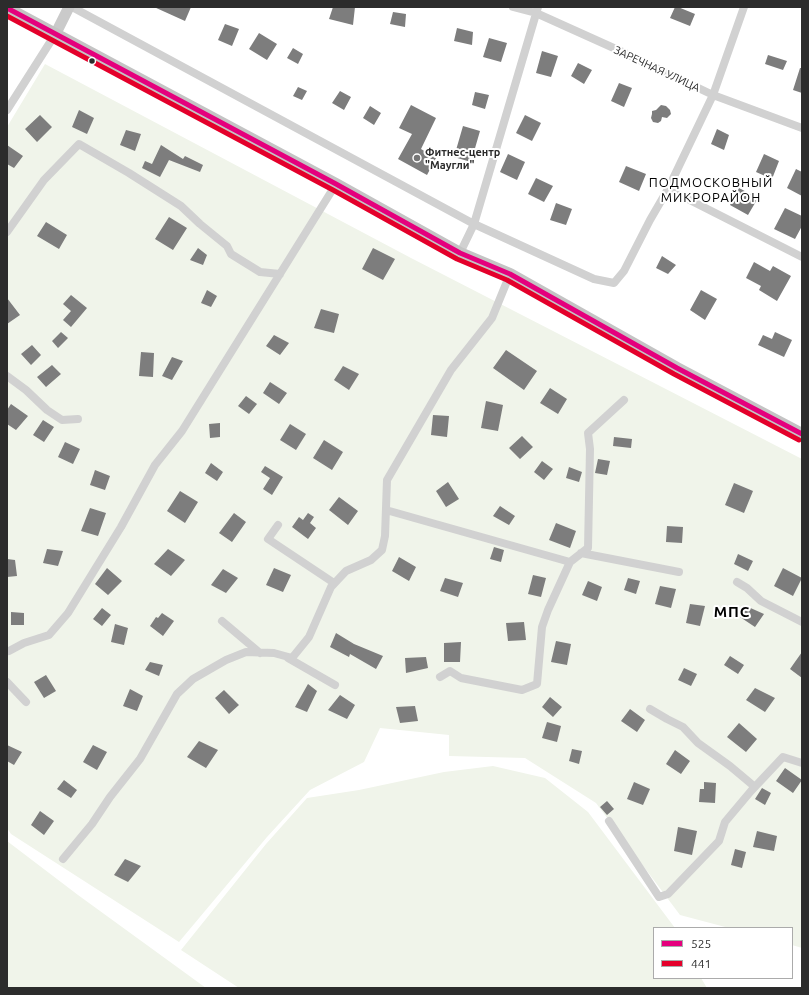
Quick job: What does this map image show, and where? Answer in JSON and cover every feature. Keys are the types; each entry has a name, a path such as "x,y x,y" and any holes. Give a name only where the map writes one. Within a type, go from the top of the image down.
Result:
{"main road":[{"path":"7,8 336,184 460,253 510,274 677,368 802,434"}],"street":[{"path":"7,110 71,7 474,224 594,280 614,283 624,271 650,220 668,189 713,95 744,7"},
{"name":"ЗАРЕЧНАЯ УЛИЦА","path":"513,7 537,10 713,95 802,128"},
{"path":"460,253 474,224 537,10"},
{"path":"7,232 44,180 78,144 129,172 181,206 227,246 231,254 260,272 280,274"},
{"path":"8,651 24,643 49,635 68,613 121,526 155,465 182,431 336,184"},
{"path":"668,189 802,257"},
{"path":"63,859 92,824 110,797 140,759 177,694 193,679 226,660 246,652 274,653 292,658 309,637 331,587 346,571 371,560 382,550 385,536 387,480 451,370 492,318 510,274"},
{"path":"7,376 26,390 47,410 62,420 78,418"},
{"path":"440,677 450,671 461,678 522,690 537,684 542,627 548,610 570,562 588,548 590,449 588,433 624,400"},
{"path":"386,510 570,562"},
{"path":"278,525 268,539 334,584"},
{"path":"581,553 679,572"},
{"path":"736,582 747,588 761,601 802,622"},
{"path":"222,621 260,653"},
{"path":"286,656 335,685"},
{"path":"7,682 26,702"},
{"path":"650,708 667,720 683,727 698,743 730,766 755,787"},
{"path":"609,821 659,897 668,894 719,841 725,822 783,757 802,763"}],"shaded area":[{"path":"45,64 411,258 802,459 802,948 793,945 793,927 725,927 680,915 596,803 525,758 449,756 449,735 380,728 364,762 310,790 267,837 179,942 11,834 7,828 7,127"},
{"path":"493,766 545,778 588,812 674,927 653,927 653,979 702,979 707,988 239,988 181,950 266,844 307,798 359,790 444,772"},
{"path":"7,841 78,895 206,988 7,988"}],"building":[{"path":"154,7 191,7 185,21"},
{"path":"333,7 355,7 353,25 329,19"},
{"path":"675,7 695,14 690,26 670,18"},
{"path":"393,12 406,14 405,27 390,24"},
{"path":"225,24 239,29 232,46 218,40"},
{"path":"457,28 473,32 472,45 454,41"},
{"path":"259,33 277,44 267,60 249,49"},
{"path":"489,38 507,43 501,62 483,57"},
{"path":"293,48 303,54 298,64 287,58"},
{"path":"542,51 558,56 551,77 536,73"},
{"path":"768,55 787,61 783,70 765,64"},
{"path":"578,63 592,70 584,84 571,76"},
{"path":"800,68 802,68 802,93 793,90"},
{"path":"619,83 632,88 624,107 611,101"},
{"path":"298,87 307,91 302,100 293,96"},
{"path":"340,91 351,97 344,110 332,103"},
{"path":"475,92 489,95 485,109 472,105"},
{"path":"411,105 436,118 421,149 436,158 427,175 398,159 412,134 399,128"},
{"path":"661,105 666,106 670,110 671,114 667,118 662,117 661,121 658,123 653,122 651,118 652,111 656,110"},
{"path":"370,106 381,113 374,125 363,118"},
{"path":"79,110 94,118 87,134 72,127"},
{"path":"40,115 52,127 37,142 25,129"},
{"path":"525,115 541,123 532,141 516,133"},
{"path":"463,126 480,131 471,162 454,157"},
{"path":"717,129 729,135 724,150 711,144"},
{"path":"126,130 141,134 135,151 120,145"},
{"path":"7,145 23,156 14,168 7,164"},
{"path":"161,145 183,159 185,156 203,165 200,172 169,160 160,177 142,168 145,161 152,164"},
{"path":"508,154 525,162 517,180 500,172"},
{"path":"764,154 779,161 772,179 756,172"},
{"path":"626,166 646,174 639,191 619,182"},
{"path":"796,169 802,172 802,196 787,188"},
{"path":"536,178 553,186 544,202 528,194"},
{"path":"739,188 758,198 748,215 730,205"},
{"path":"556,203 572,209 566,225 550,220"},
{"path":"785,208 802,216 802,226 795,239 774,229"},
{"path":"169,217 187,228 173,250 155,239"},
{"path":"46,222 67,235 59,249 37,236"},
{"path":"198,248 207,255 203,265 190,260"},
{"path":"373,248 395,259 383,280 362,269"},
{"path":"662,256 676,265 668,274 656,268"},
{"path":"754,262 770,271 773,266 791,276 777,301 759,290 761,286 746,278"},
{"path":"207,290 217,296 211,307 201,303"},
{"path":"701,290 717,299 705,320 690,310"},
{"path":"71,295 87,308 71,327 63,320 71,311 63,304"},
{"path":"7,298 20,315 7,324"},
{"path":"321,309 339,314 334,333 314,328"},
{"path":"61,332 68,338 58,348 52,341"},
{"path":"775,332 792,340 784,357 758,345 763,335 772,339"},
{"path":"274,335 289,343 280,355 266,346"},
{"path":"32,345 41,355 31,365 21,354"},
{"path":"506,350 537,371 524,390 493,368"},
{"path":"141,352 154,353 153,377 139,376"},
{"path":"172,357 183,361 172,380 162,376"},
{"path":"52,365 61,374 46,387 37,377"},
{"path":"343,366 359,374 349,390 334,380"},
{"path":"270,382 287,393 279,404 263,393"},
{"path":"550,388 567,399 558,414 540,403"},
{"path":"246,396 257,404 249,414 238,406"},
{"path":"486,401 503,405 498,431 481,428"},
{"path":"11,404 28,416 16,430 7,424 7,410"},
{"path":"433,415 449,416 447,437 431,435"},
{"path":"43,420 54,427 44,442 33,435"},
{"path":"220,423 220,437 210,438 209,424"},
{"path":"290,424 306,434 296,450 280,440"},
{"path":"522,436 533,447 520,459 509,448"},
{"path":"614,437 632,439 631,448 613,446"},
{"path":"324,440 343,452 332,470 313,458"},
{"path":"65,442 80,449 73,464 58,457"},
{"path":"598,459 610,461 607,475 595,473"},
{"path":"542,461 553,469 544,480 534,472"},
{"path":"211,463 223,472 217,481 205,473"},
{"path":"265,466 283,477 272,495 263,489 270,478 261,472"},
{"path":"569,467 582,472 579,482 566,478"},
{"path":"95,470 110,476 105,490 90,485"},
{"path":"448,482 459,499 446,507 436,491"},
{"path":"734,483 753,491 744,513 725,505"},
{"path":"180,491 198,502 185,523 167,511"},
{"path":"339,497 358,511 348,525 329,510"},
{"path":"500,506 515,516 509,525 493,516"},
{"path":"90,508 106,513 98,536 81,531"},
{"path":"234,513 246,522 232,542 219,533"},
{"path":"308,513 314,517 310,523 316,528 308,539 292,527 299,517 303,520"},
{"path":"556,523 576,531 570,548 549,540"},
{"path":"667,526 683,527 682,543 666,542"},
{"path":"494,547 504,550 501,562 490,559"},
{"path":"47,549 63,551 58,566 43,563"},
{"path":"168,549 185,560 171,576 154,564"},
{"path":"738,554 753,561 748,571 734,564"},
{"path":"399,557 416,567 409,581 392,571"},
{"path":"7,559 15,560 17,576 7,577"},
{"path":"107,568 122,581 108,595 95,584"},
{"path":"274,568 291,575 283,592 266,585"},
{"path":"783,568 802,578 793,596 774,586"},
{"path":"223,569 238,578 226,593 211,585"},
{"path":"533,575 546,578 541,597 528,594"},
{"path":"445,578 463,583 458,597 440,591"},
{"path":"628,578 640,581 636,594 624,590"},
{"path":"588,581 602,587 597,601 582,595"},
{"path":"660,586 676,589 671,608 655,604"},
{"path":"690,604 705,606 700,626 686,623"},
{"path":"746,606 764,614 755,627 740,617"},
{"path":"102,608 111,615 102,626 93,619"},
{"path":"11,612 24,613 24,625 11,625"},
{"path":"162,613 174,621 163,636 150,626 156,617 158,618"},
{"path":"524,622 526,640 508,641 506,623"},
{"path":"115,624 128,628 124,645 111,642"},
{"path":"336,633 354,644 383,656 376,669 350,654 349,657 330,647"},
{"path":"556,641 571,644 567,665 551,662"},
{"path":"461,642 460,662 444,662 444,643"},
{"path":"802,652 802,678 790,669"},
{"path":"730,656 744,665 738,674 724,665"},
{"path":"426,657 428,668 406,673 405,658"},
{"path":"150,662 163,665 159,676 145,670"},
{"path":"684,668 697,674 691,686 678,680"},
{"path":"46,675 56,691 44,698 34,682"},
{"path":"308,684 317,691 307,712 295,707"},
{"path":"755,688 775,698 765,712 746,700"},
{"path":"130,689 143,696 137,711 123,706"},
{"path":"224,690 239,705 229,714 215,698"},
{"path":"340,695 355,705 347,719 328,710"},
{"path":"550,697 562,707 553,717 542,707"},
{"path":"415,706 418,721 400,723 396,707"},
{"path":"630,709 645,720 637,732 621,721"},
{"path":"547,722 561,726 557,742 542,738"},
{"path":"739,723 757,739 746,752 727,737"},
{"path":"199,741 218,750 206,768 187,757"},
{"path":"7,745 22,752 14,765 7,761"},
{"path":"93,745 107,752 97,770 83,762"},
{"path":"572,749 582,751 579,764 569,761"},
{"path":"675,750 690,761 681,774 666,764"},
{"path":"785,768 802,780 793,793 776,781"},
{"path":"64,780 77,790 71,798 57,789"},
{"path":"634,782 650,789 643,805 627,799"},
{"path":"704,782 716,783 715,803 699,802 700,789 704,789"},
{"path":"762,788 771,793 765,805 755,799"},
{"path":"607,801 614,809 607,815 600,807"},
{"path":"40,811 54,821 44,835 31,825"},
{"path":"678,827 697,831 692,855 674,851"},
{"path":"757,831 777,836 774,851 753,847"},
{"path":"735,849 746,852 742,868 731,865"},
{"path":"125,859 141,866 128,882 114,875"}],"transit line":[{"name":"525","path":"7,8 336,184 460,253 510,274 677,368 802,434"},
{"name":"441","path":"7,16 333,190 457,259 507,280 674,374 799,440"}],"place":[{"name":"Фитнес-центр \"Маугли\"","path":"417,158"}],"district":[{"name":"ПОДМОСКОВНЫЙ МИКРОРАЙОН","path":"711,190"},
{"name":"МПС","path":"732,612"}]}
